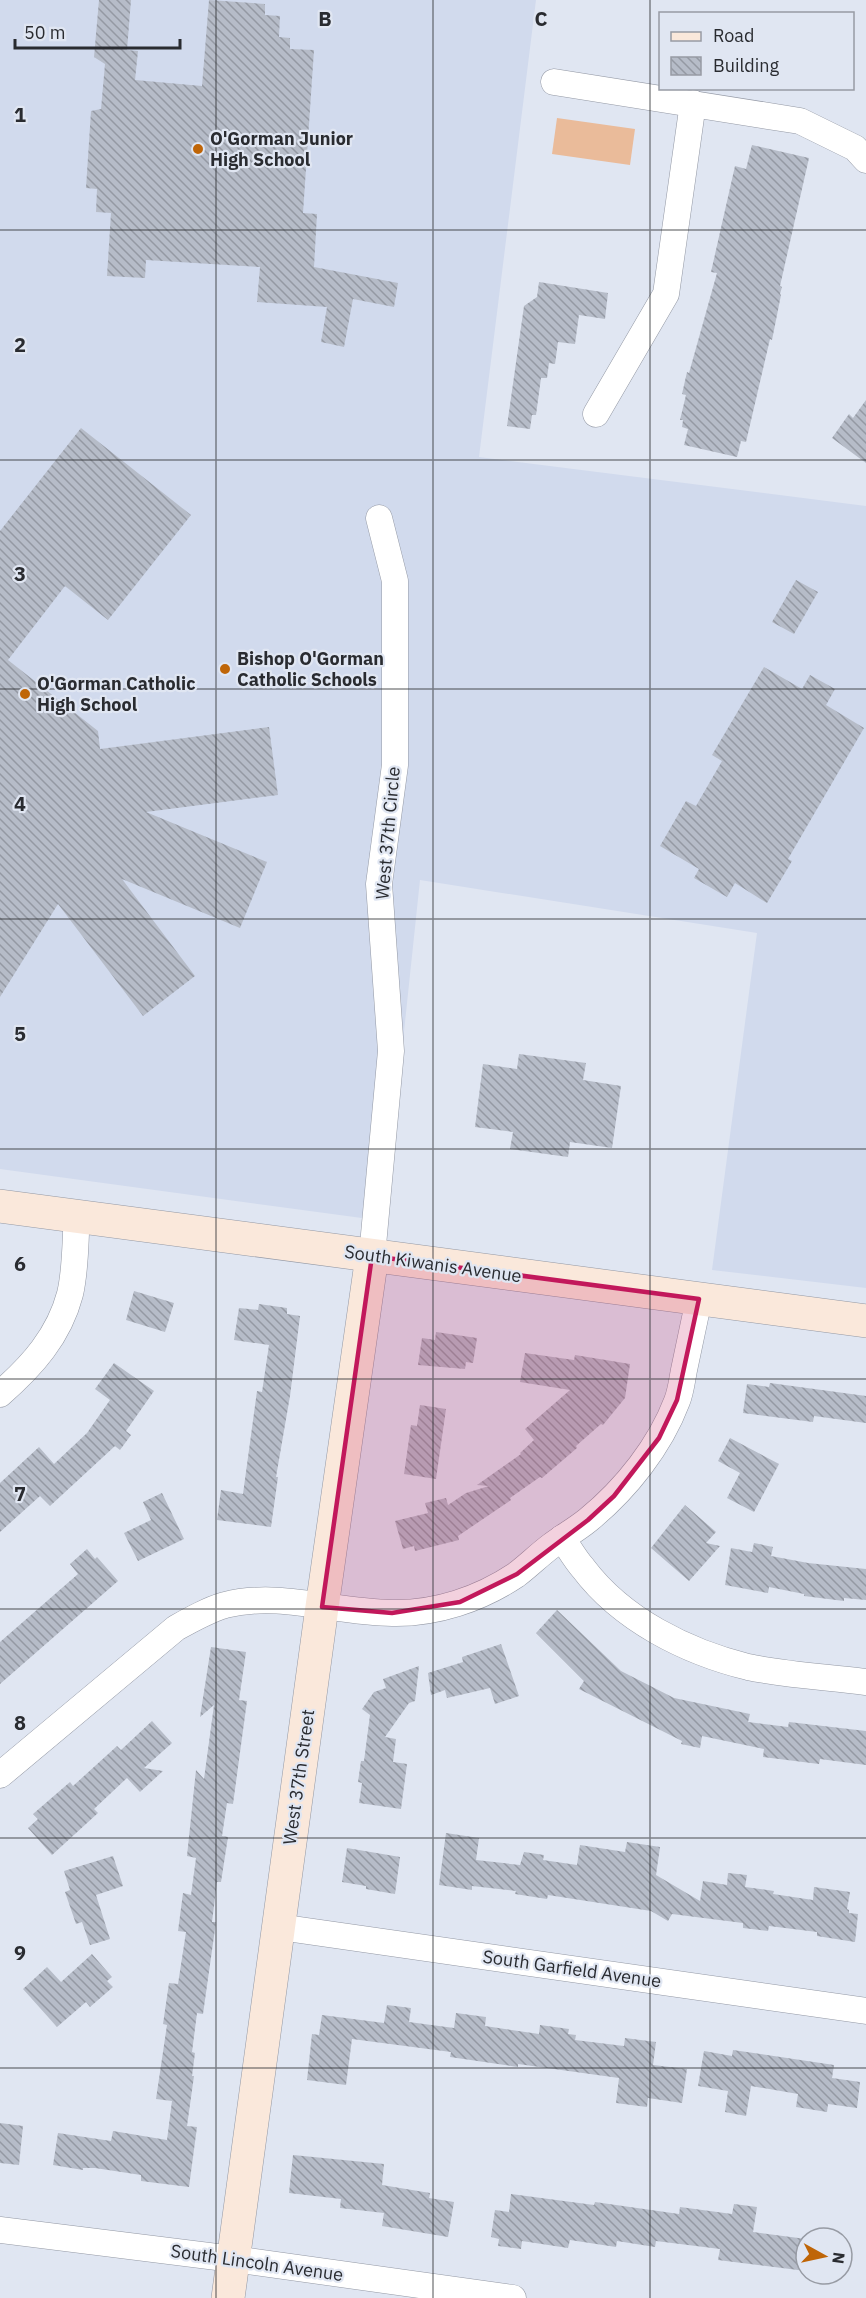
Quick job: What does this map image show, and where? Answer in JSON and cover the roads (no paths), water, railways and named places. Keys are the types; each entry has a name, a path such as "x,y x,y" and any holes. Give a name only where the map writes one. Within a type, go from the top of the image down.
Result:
{"street":[{"path":"554,82 800,121 855,148 866,160"},
{"path":"596,414 666,294 693,103"},
{"name":"West 37th Circle","path":"372,1256 391,1051 379,884 395,765 395,581 380,518"},
{"name":"South Kiwanis Avenue","path":"0,1206 866,1322"},
{"path":"0,1394 37,1358 55,1333 65,1311 70,1293 77,1216"},
{"name":"West 37th Street","path":"228,2298 372,1256"},
{"path":"0,1775 176,1628 225,1605 276,1600 322,1607 392,1613 422,1611 460,1602 489,1591 517,1574 588,1520 614,1496 644,1461 659,1438 678,1400 699,1299"},
{"path":"562,1538 583,1569 604,1591 637,1618 671,1639 709,1656 750,1667 866,1682"},
{"name":"South Garfield Avenue","path":"279,1927 866,2011"},
{"name":"South Lincoln Avenue","path":"0,2230 233,2259 513,2298"}],"place":[{"name":"O'Gorman Junior High School","path":"198,149"},
{"name":"Bishop O'Gorman Catholic Schools","path":"225,669"},
{"name":"O'Gorman Catholic High School","path":"25,694"}]}
